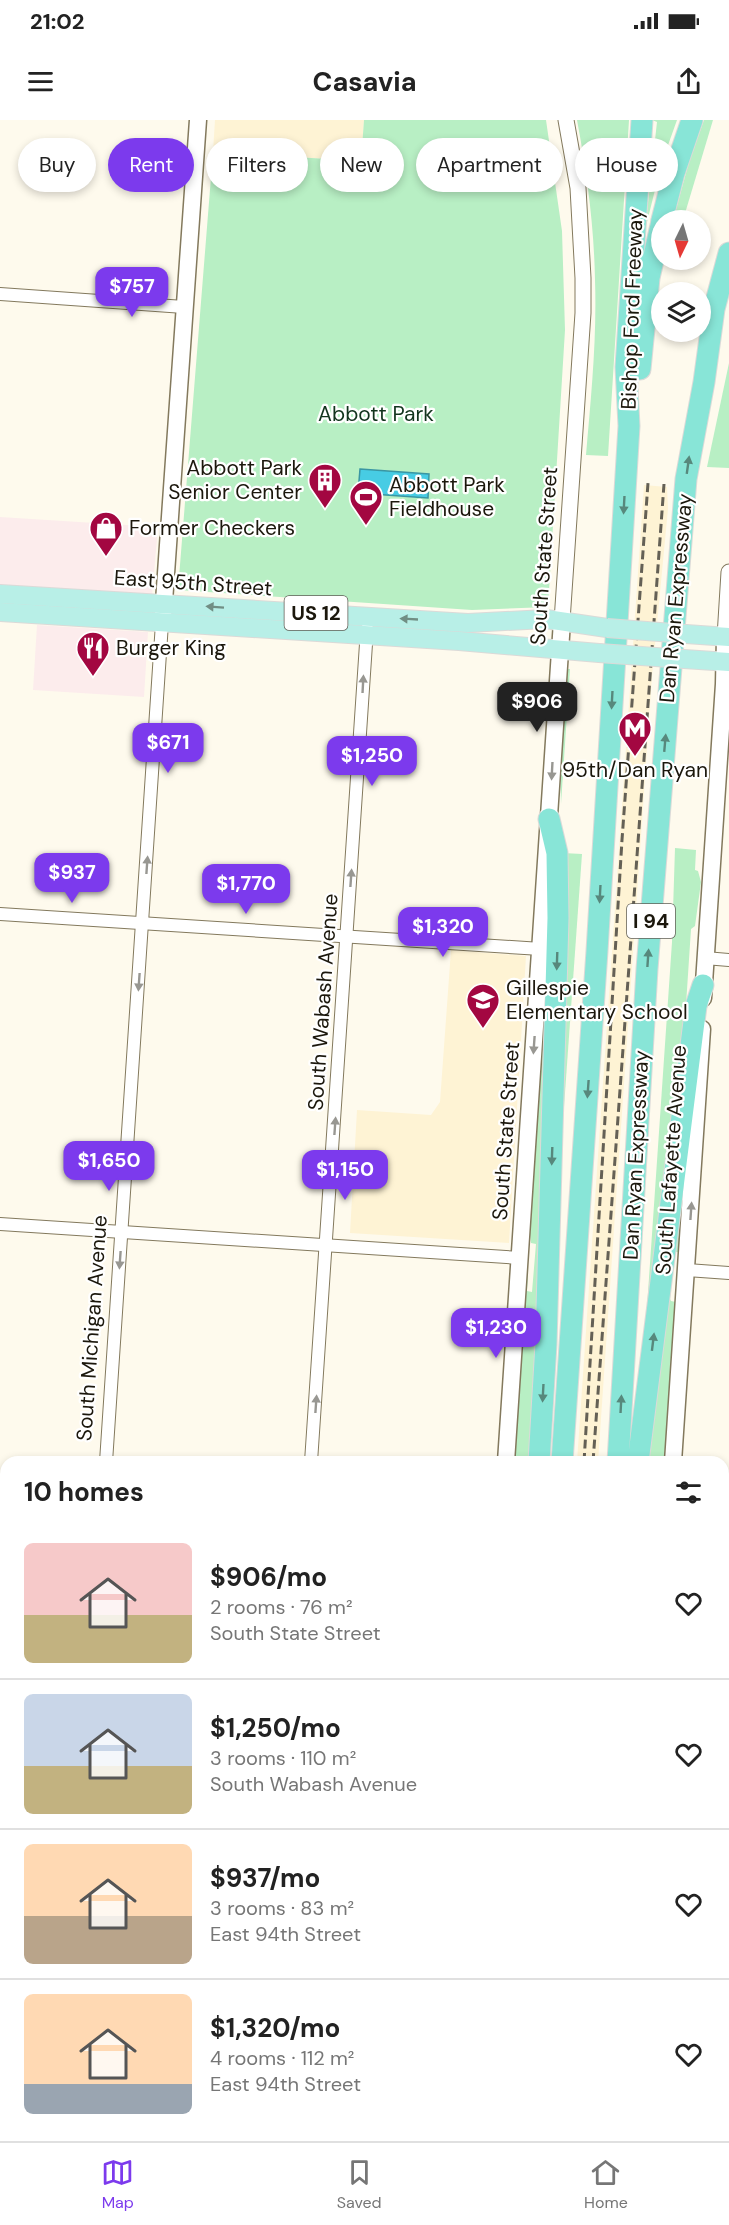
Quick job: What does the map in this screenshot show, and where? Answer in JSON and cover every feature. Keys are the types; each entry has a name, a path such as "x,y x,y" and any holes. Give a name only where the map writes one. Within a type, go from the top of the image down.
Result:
{"highway":[{"name":"Bishop Ford Freeway","path":"629,426 626,367 642,120"},
{"path":"665,210 674,173 692,120"},
{"name":"I 94","path":"704,382 714,309 729,252"},
{"path":"629,426 640,369 651,269"},
{"path":"704,382 729,308"},
{"name":"Dan Ryan Expressway","path":"618,1456 646,981 657,835 686,479 704,382"},
{"name":"I 94","path":"562,1456 597,951 629,426"},
{"path":"539,1456 546,1344 558,918 557,853 549,819"},
{"path":"639,1456 696,1006 703,985"}],"main road":[{"name":"South Michigan Avenue","path":"162,623 198,120"},
{"name":"East 95th Street","path":"0,594 468,622 546,619 562,621"},
{"name":"East 95th Street","path":"0,612 366,635 560,650"},
{"name":"US 12","path":"562,621 601,628 727,637"},
{"name":"South State Street","path":"506,1456 562,621"},
{"name":"South Lafayette Avenue","path":"673,1456 727,637"},
{"name":"US 12","path":"560,650 727,662"}],"street":[{"name":"South State Street","path":"562,621 583,302 579,197 566,120"},
{"path":"0,294 184,307"},
{"name":"South Lafayette Avenue","path":"727,637 729,572"},
{"name":"South Wabash Avenue","path":"312,1456 368,616"},
{"name":"South Michigan Avenue","path":"106,1456 162,623"},
{"path":"0,914 541,949"},
{"path":"705,958 729,960"},
{"path":"0,1224 520,1258"},
{"path":"687,1270 729,1273"}],"shaded area":[{"path":"215,120 364,120 363,138 320,138 320,159 308,158 308,138 214,138"},
{"path":"644,485 667,487 668,509 652,676 598,1456 577,1456"},
{"path":"0,517 158,527 152,596 0,586"},
{"path":"37,625 148,632 144,697 33,690"},
{"name":"Gillespie Elementary School","path":"451,950 526,956 509,1243 350,1233 357,1110 431,1115 440,1102"}],"green space":[{"name":"Abbott Park","path":"364,120 546,120 549,138 416,138 416,192 556,192 562,231 565,330 548,607 472,610 178,590 210,192 308,192 308,158 320,159 320,192 404,192 404,138 363,138"},
{"path":"577,120 629,120 628,138 580,138"},
{"path":"652,120 677,120 671,138 655,138 657,122"},
{"path":"704,120 713,120 686,210 676,210"},
{"path":"588,192 624,192 608,456 586,455 592,390 595,302"},
{"path":"649,192 654,192 645,230"},
{"path":"729,363 729,468 707,467"},
{"path":"566,669 570,669 561,804 560,755"},
{"path":"675,848 696,850 695,870 698,871 701,882 695,926 691,929 681,1081 644,1351 672,942"},
{"path":"563,853 582,854 561,1149"},
{"path":"546,987 533,1456 514,1456 526,1272 528,1273 527,1291 532,1292 536,1244 531,1243"},
{"path":"685,1156 679,1252 674,1252 670,1299 676,1302 664,1456 645,1456"}],"water":[{"path":"360,469 429,474 428,498 358,493"}],"railway":[{"path":"584,1456 622,840 648,483"},
{"path":"593,1456 664,484"}],"place":[{"name":"Abbott Park Senior Center","path":"325,509"},
{"name":"Abbott Park Fieldhouse","path":"366,526"},
{"name":"Former Checkers","path":"106,557"},
{"name":"Burger King","path":"93,677"},
{"name":"95th/Dan Ryan","path":"635,757"},
{"name":"Gillespie Elementary School","path":"483,1029"}]}
